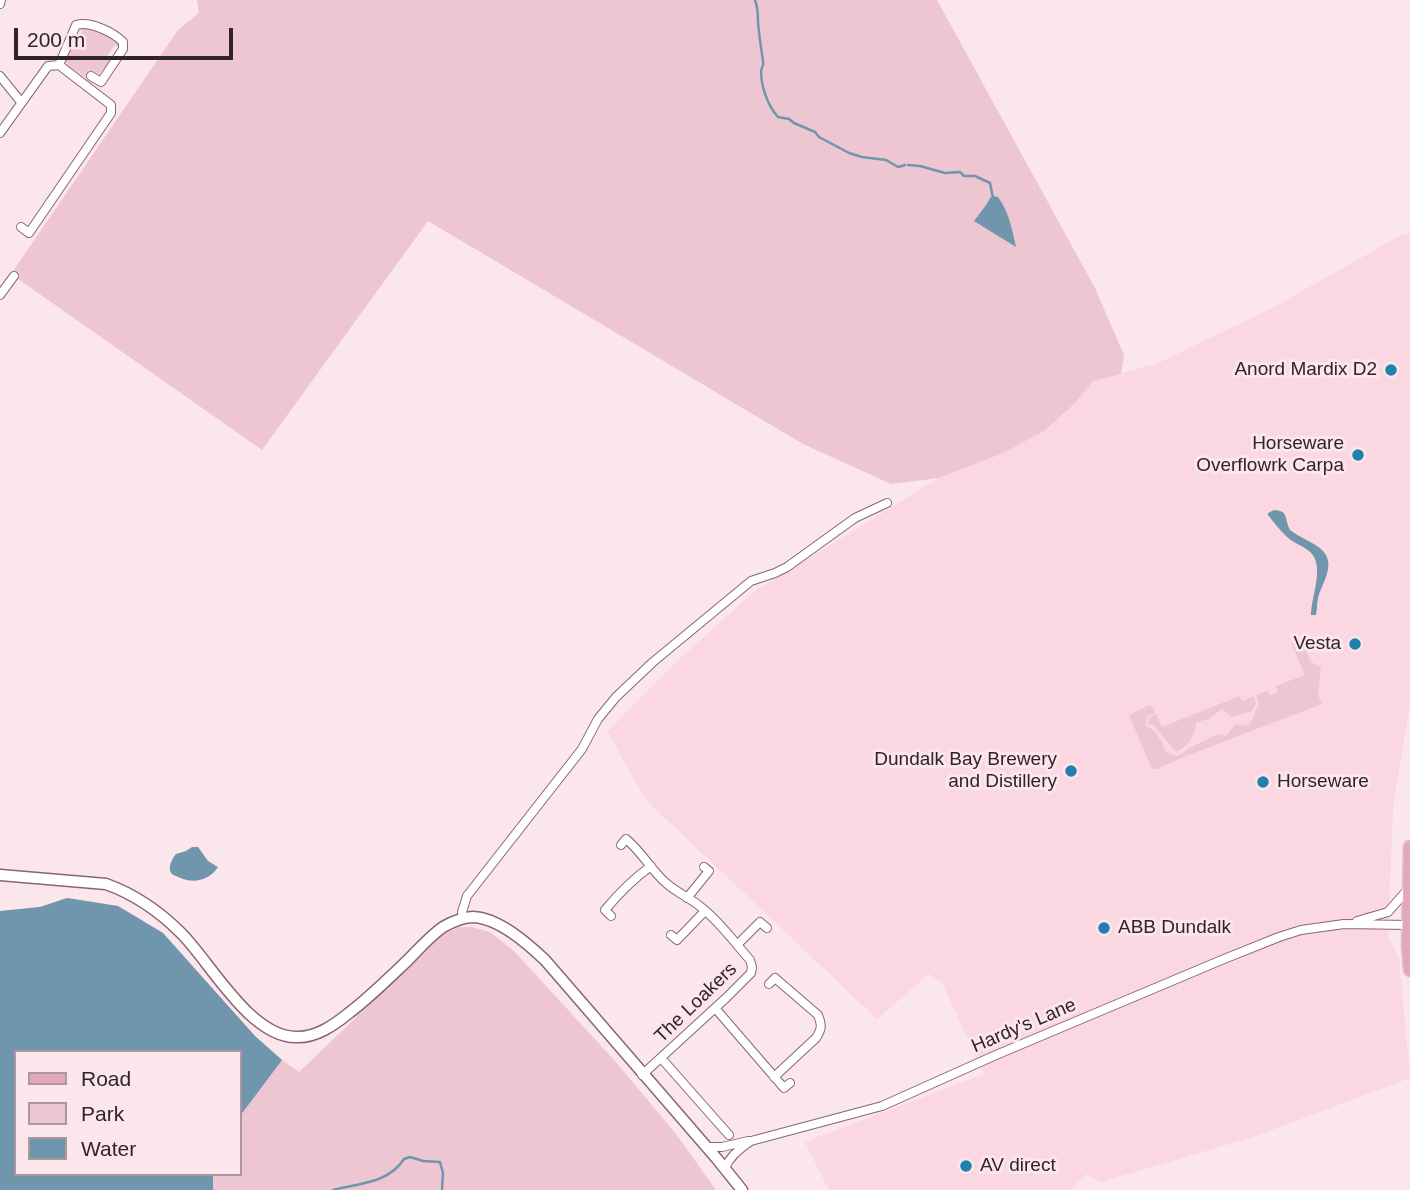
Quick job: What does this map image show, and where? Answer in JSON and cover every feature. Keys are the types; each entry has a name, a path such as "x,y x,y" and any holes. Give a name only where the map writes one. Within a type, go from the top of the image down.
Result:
{"main road":[{"path":"1410,847 1410,970"},
{"path":"0,874 106,884 122,890 151,907 181,933 250,1015 267,1028 296,1038 313,1035 342,1018 378,989 441,929 463,918 487,920 517,936 545,960 742,1190"}],"street":[{"path":"59,65 76,25 83,23 116,35 123,42 123,49 100,82 92,76"},
{"path":"0,133 48,66 59,65 111,105 111,114 29,233 21,227"},
{"path":"0,76 21,102"},
{"path":"0,295 14,276"},
{"path":"463,918 467,896 582,749 598,719 626,688 653,662 751,581 775,573 855,518 887,503"},
{"name":"The Loakers","path":"621,845 626,839 667,884 705,911 750,960 752,967 751,973 642,1075"},
{"path":"611,916 605,910 651,866"},
{"path":"687,898 709,872 704,867"},
{"name":"Hardy's Lane","path":"707,1147 722,1147 882,1106 1246,950 1301,930 1344,924 1388,912 1409,888"},
{"path":"671,935 677,940 705,911"},
{"path":"737,945 760,922 767,928"},
{"name":"Hardy's Lane","path":"1344,924 1409,925"},
{"path":"769,984 775,978 818,1015 822,1024 822,1030 816,1038 774,1077"},
{"path":"715,1008 784,1088 790,1083"},
{"path":"661,1058 729,1135"},
{"path":"725,1168 751,1140"}],"shaded area":[{"path":"1410,233 1410,705 1393,807 1388,937 1399,957 1410,1078 1253,1137 1101,1182 1087,1174 1070,1190 829,1190 805,1142 984,1074 942,983 929,974 877,1019 647,801 607,732 676,662 755,591 939,478 1001,454 1076,402 1093,381 1156,364 1272,308 1403,234"}],"green space":[{"path":"197,0 937,0 1095,288 1124,355 1121,374 1093,381 1076,402 1044,431 1001,454 939,478 891,484 803,444 428,221 262,450 11,274 178,30 199,13"},
{"path":"83,25 120,41 119,48 115,45 106,58 110,61 99,74 93,71 88,79 67,65 65,58 72,41 76,43 82,31 77,28"},
{"path":"1301,639 1311,662 1321,667 1318,695 1322,704 1152,769 1129,715 1149,705 1153,707 1155,712 1148,716 1145,725 1158,736 1166,752 1178,756 1218,734 1226,736 1236,724 1249,726 1259,704 1256,695 1267,691 1270,696 1278,692 1276,686 1305,675 1291,643"},
{"path":"1240,696 1242,701 1254,696 1256,703 1252,711 1231,717 1222,709 1209,719 1197,722 1188,743 1176,752 1154,726 1148,724 1150,717 1156,714 1162,727"},
{"path":"67,898 118,906 163,933 255,1036 299,1072 442,935 460,927 490,932 514,951 615,1061 676,1134 716,1190 0,1190 0,911 40,907"}],"water":[{"path":"993,196 998,197 1005,209 1016,247 974,221"},
{"path":"1274,510 1284,514 1290,530 1327,556 1327,574 1318,598 1316,615 1311,615 1317,579 1314,556 1287,537 1275,524 1268,515"},
{"path":"198,847 208,861 218,867 200,880 184,879 170,872 176,854"},
{"path":"67,898 118,906 163,933 255,1036 282,1060 242,1113 242,1050 14,1050 14,1176 213,1176 213,1190 0,1190 0,911 40,907"}],"waterway":[{"path":"755,0 763,63 762,83 774,113 815,132 819,137 849,153 886,160 898,167 905,165"},
{"path":"908,165 975,176 990,183 993,198"},
{"path":"333,1190 381,1178 410,1157 440,1162 443,1173 442,1190"}],"place":[{"name":"Anord Mardix D2","path":"1391,370"},
{"name":"Horseware Overflowrk Carpa","path":"1358,455"},
{"name":"Vesta","path":"1355,644"},
{"name":"Dundalk Bay Brewery and Distillery","path":"1071,771"},
{"name":"Horseware","path":"1263,782"},
{"name":"ABB Dundalk","path":"1104,928"},
{"name":"AV direct","path":"966,1166"}]}
